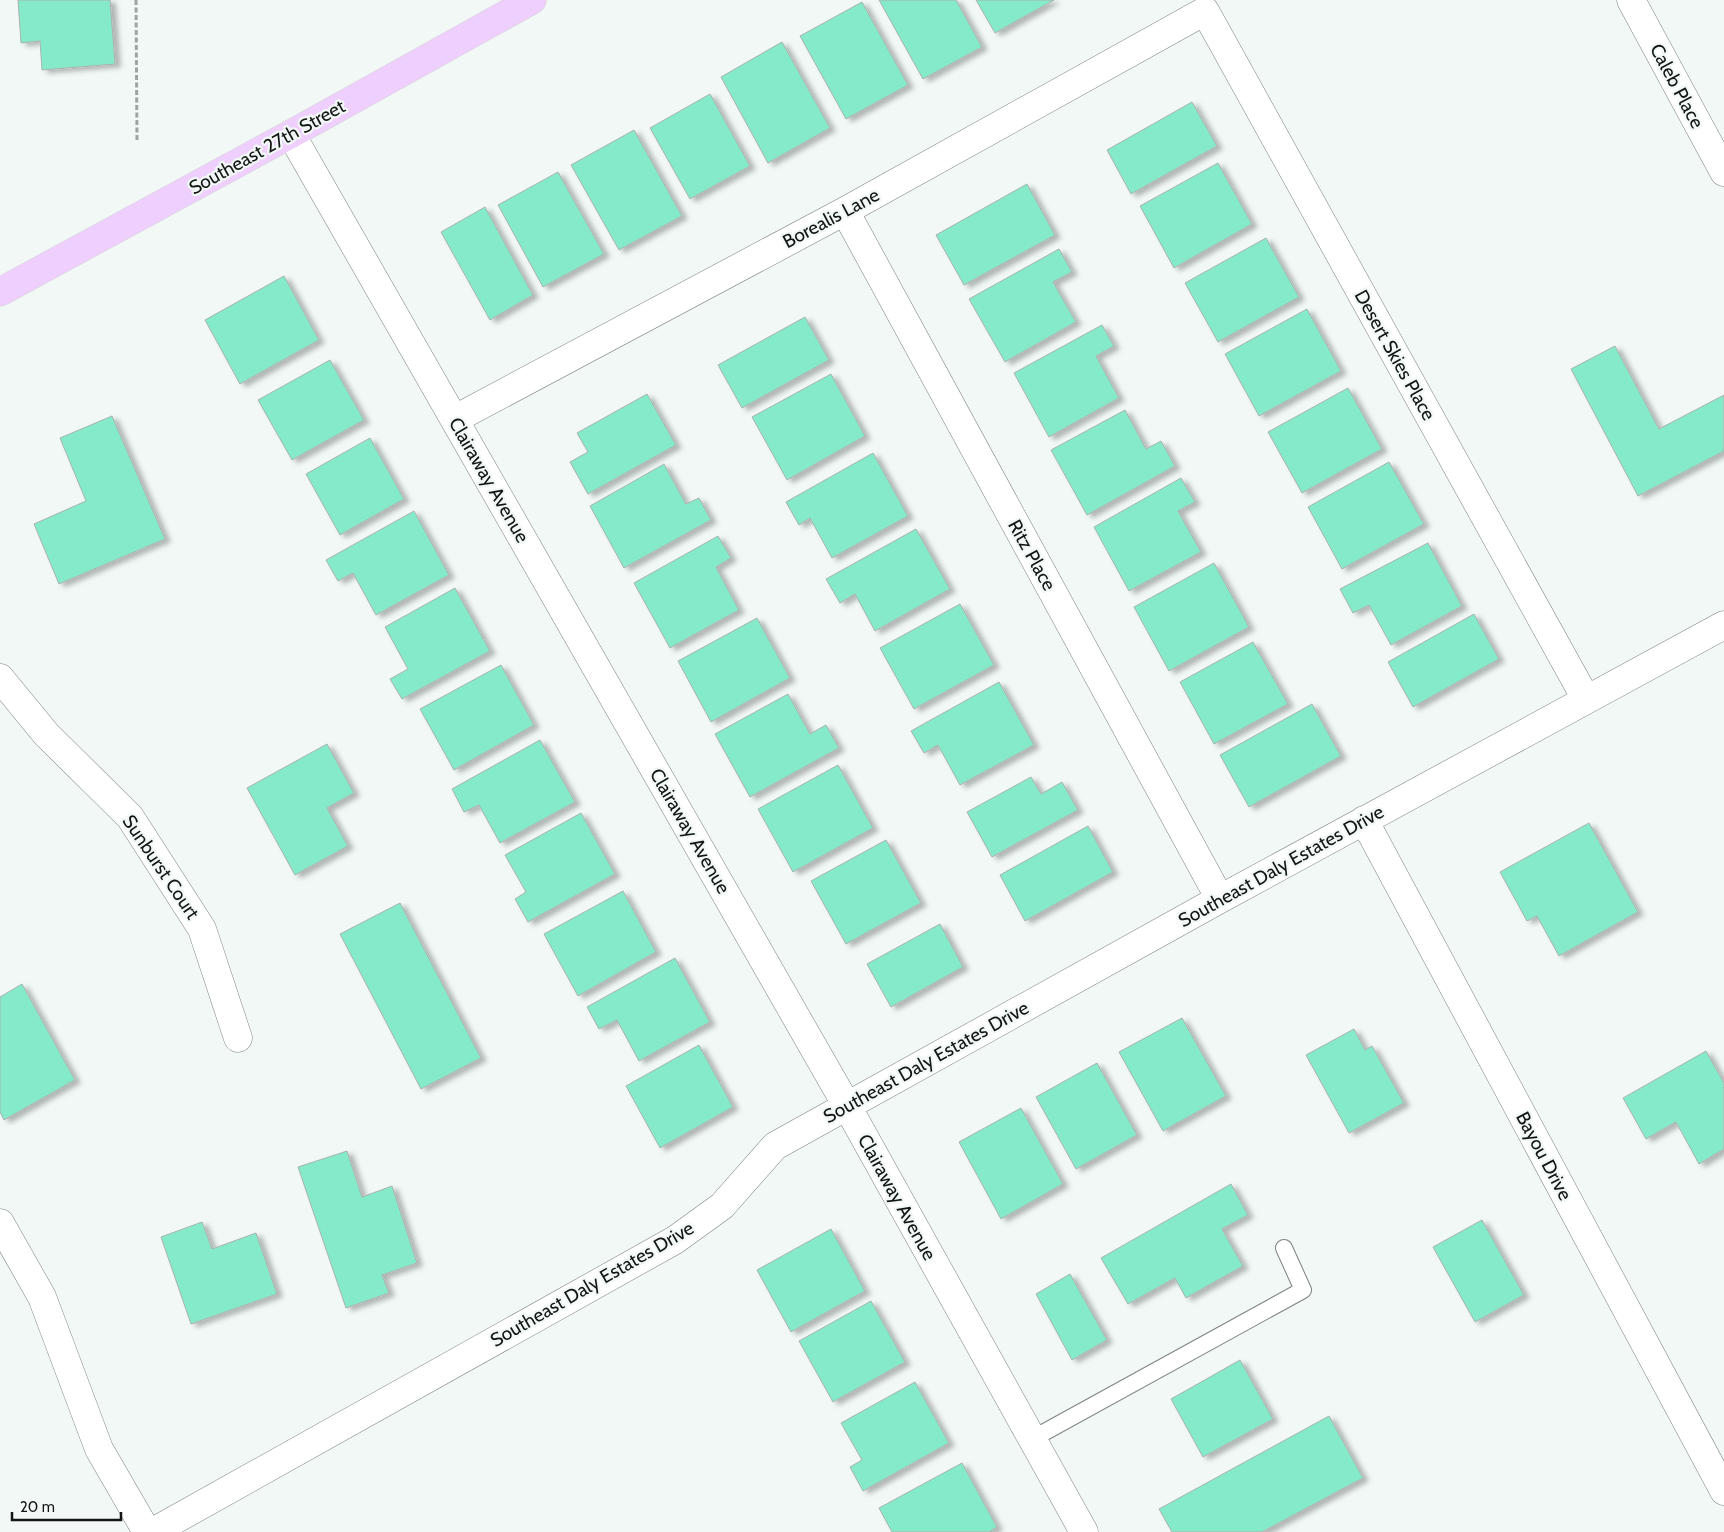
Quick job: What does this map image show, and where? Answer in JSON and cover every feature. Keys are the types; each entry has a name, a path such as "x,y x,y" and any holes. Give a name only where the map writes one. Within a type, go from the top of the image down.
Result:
{"main road":[{"name":"Southeast 27th Street","path":"0,292 291,134 532,0"}],"street":[{"name":"Caleb Place","path":"1631,0 1724,172"},
{"name":"Borealis Lane","path":"455,419 845,211 1205,11"},
{"name":"Desert Skies Place","path":"1205,11 1586,699"},
{"name":"Clairaway Avenue","path":"291,134 847,1106 1084,1532"},
{"name":"Ritz Place","path":"845,211 1220,899"},
{"name":"Southeast Daly Estates Drive","path":"153,1532 675,1240 722,1206 775,1146 1220,899 1724,625"},
{"name":"Sunburst Court","path":"0,678 46,734 130,817 202,930 238,1038"},
{"name":"Bayou Drive","path":"1364,820 1724,1491"},
{"path":"0,1223 42,1297 99,1449 147,1532"}],"lane":[{"path":"1032,1439 1303,1290 1284,1248"}],"path":[{"path":"136,0 137,140"}],"building":[{"path":"18,0 110,0 115,64 42,70 40,41 21,43"},
{"path":"879,0 956,0 982,47 923,79"},
{"path":"976,0 1054,0 995,33"},
{"path":"862,2 908,85 846,119 800,36"},
{"path":"782,42 830,128 768,163 721,77"},
{"path":"710,94 750,166 690,199 650,128"},
{"path":"1192,102 1217,146 1131,194 1107,150"},
{"path":"634,130 682,216 619,250 571,165"},
{"path":"1218,163 1252,224 1174,268 1140,206"},
{"path":"558,172 604,254 543,287 498,205"},
{"path":"1027,184 1055,235 964,285 936,235"},
{"path":"485,207 533,295 490,320 441,232"},
{"path":"1266,238 1299,297 1218,342 1185,283"},
{"path":"1059,249 1072,272 1053,282 1076,322 1005,362 969,299"},
{"path":"284,276 319,340 240,384 205,320"},
{"path":"1307,309 1341,371 1259,416 1225,354"},
{"path":"805,317 829,360 742,408 718,365"},
{"path":"1102,325 1114,346 1096,356 1119,398 1049,437 1014,373"},
{"path":"1615,346 1659,429 1724,395 1724,451 1638,496 1571,369"},
{"path":"330,360 364,420 292,460 258,400"},
{"path":"831,374 865,436 787,480 752,417"},
{"path":"1348,388 1382,449 1302,493 1268,432"},
{"path":"647,394 676,445 588,494 570,462 588,452 577,433"},
{"path":"1125,410 1146,449 1161,441 1175,466 1087,515 1051,450"},
{"path":"112,416 165,539 59,584 34,524 86,501 60,438"},
{"path":"370,438 404,499 340,535 306,474"},
{"path":"873,453 908,516 832,558 810,518 799,525 786,502"},
{"path":"1389,462 1424,524 1342,569 1308,507"},
{"path":"664,464 686,504 699,498 711,520 624,568 590,506"},
{"path":"1181,478 1195,502 1178,511 1201,552 1129,591 1094,527"},
{"path":"414,511 449,575 376,615 353,573 338,581 326,560"},
{"path":"916,529 950,589 875,631 855,594 840,603 826,579"},
{"path":"718,536 731,558 716,567 739,610 670,648 634,583"},
{"path":"1428,543 1462,606 1391,645 1369,605 1353,613 1340,589"},
{"path":"1214,563 1249,627 1169,671 1134,607"},
{"path":"455,588 490,651 402,699 390,679 408,669 385,627"},
{"path":"960,604 994,665 914,709 880,648"},
{"path":"1474,614 1499,659 1413,707 1388,662"},
{"path":"757,618 790,678 711,722 678,661"},
{"path":"1253,642 1288,704 1214,744 1180,682"},
{"path":"501,665 534,725 454,770 420,709"},
{"path":"999,682 1034,745 960,785 938,745 924,753 911,731"},
{"path":"788,694 810,734 826,725 839,748 750,797 715,734"},
{"path":"1312,704 1341,756 1249,807 1220,755"},
{"path":"540,740 575,802 500,843 479,805 464,812 452,789"},
{"path":"327,744 354,793 327,808 348,846 295,875 247,788"},
{"path":"838,765 873,828 793,872 758,809"},
{"path":"1031,777 1041,794 1062,782 1078,810 992,857 967,812"},
{"path":"581,813 615,874 528,922 515,899 526,892 505,855"},
{"path":"1589,823 1638,912 1559,956 1537,916 1527,921 1500,872"},
{"path":"1088,826 1113,872 1025,921 1000,875"},
{"path":"886,840 921,903 846,944 811,881"},
{"path":"623,891 656,952 578,996 544,934"},
{"path":"400,903 481,1058 421,1089 340,934"},
{"path":"940,924 963,967 891,1007 867,964"},
{"path":"675,958 710,1022 639,1061 617,1020 599,1029 587,1007"},
{"path":"22,984 75,1080 4,1120 0,1112 0,997"},
{"path":"1182,1018 1226,1096 1163,1131 1119,1052"},
{"path":"1354,1029 1365,1050 1372,1046 1404,1103 1349,1133 1306,1055"},
{"path":"699,1045 733,1107 660,1148 626,1086"},
{"path":"1706,1051 1724,1083 1724,1149 1699,1164 1676,1122 1646,1139 1623,1098"},
{"path":"1097,1063 1137,1135 1076,1169 1036,1097"},
{"path":"1021,1108 1063,1184 1001,1219 959,1142"},
{"path":"347,1151 362,1197 392,1186 417,1263 382,1275 389,1293 346,1308 298,1167"},
{"path":"1231,1184 1248,1215 1222,1229 1243,1266 1186,1298 1175,1278 1128,1304 1101,1258"},
{"path":"1482,1220 1524,1295 1475,1322 1433,1247"},
{"path":"202,1222 212,1249 256,1233 277,1294 191,1324 161,1237"},
{"path":"831,1229 865,1291 791,1332 757,1270"},
{"path":"1070,1274 1107,1340 1072,1360 1036,1294"},
{"path":"871,1301 905,1362 833,1402 799,1341"},
{"path":"1240,1360 1273,1419 1203,1457 1171,1399"},
{"path":"915,1382 949,1443 863,1491 850,1467 862,1460 841,1423"},
{"path":"1329,1416 1363,1478 1262,1532 1172,1532 1159,1509"},
{"path":"962,1463 997,1527 989,1532 892,1532 879,1508"}]}
